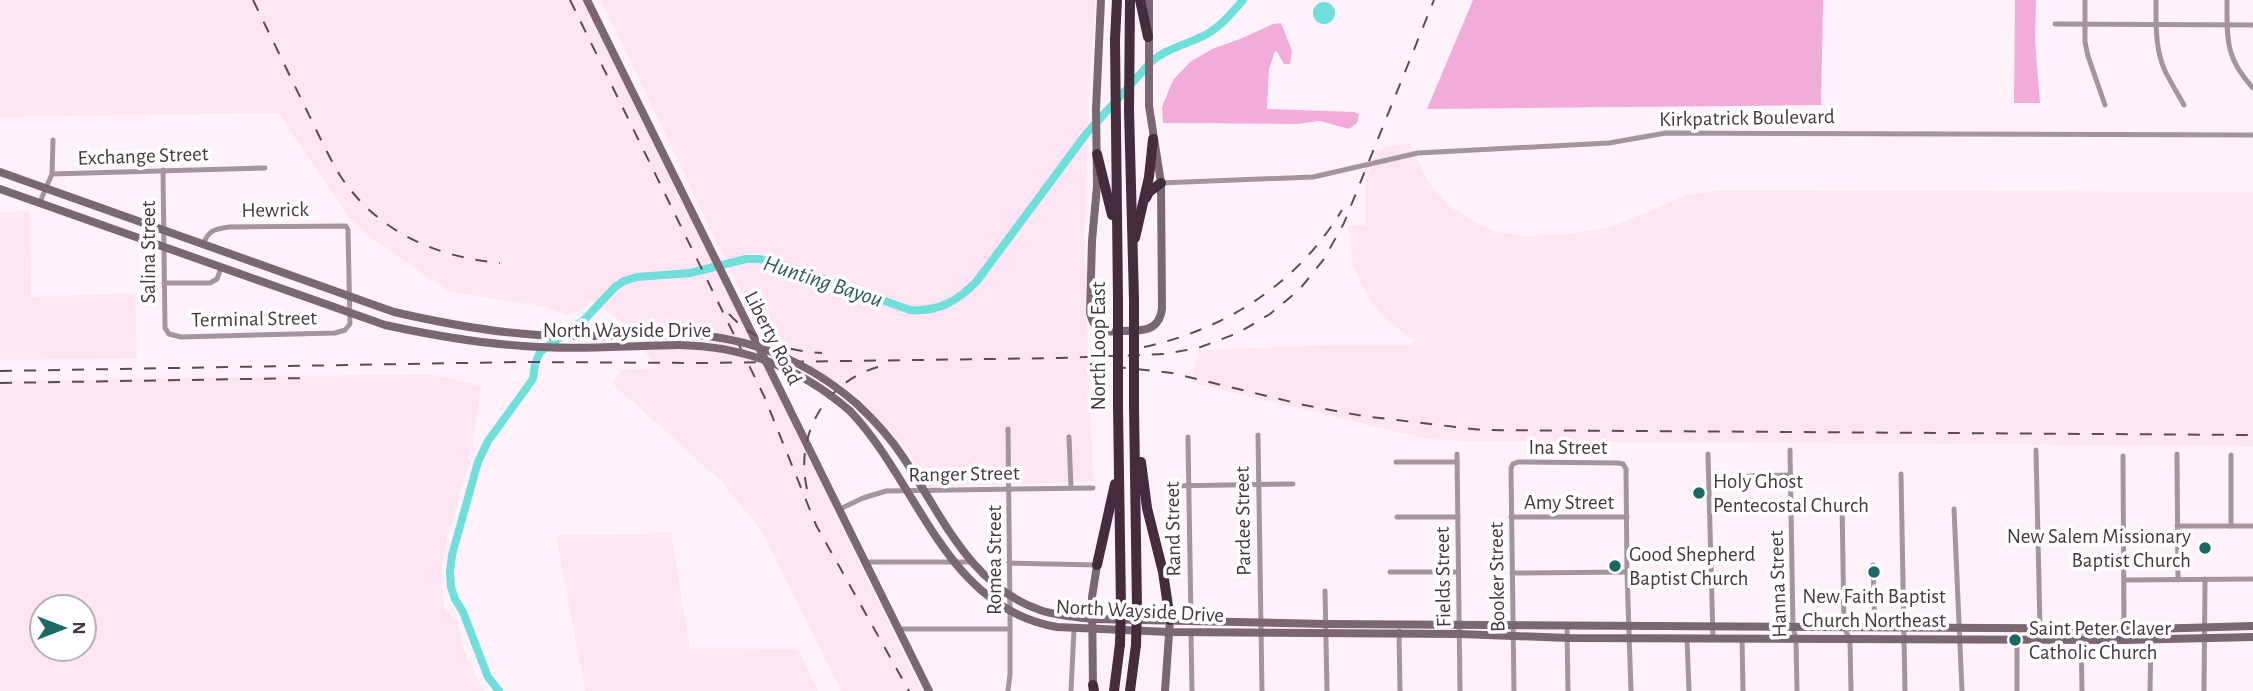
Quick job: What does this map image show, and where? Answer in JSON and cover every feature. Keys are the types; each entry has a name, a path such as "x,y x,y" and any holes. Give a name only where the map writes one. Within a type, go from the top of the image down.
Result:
{"highway":[{"name":"North Loop East","path":"1114,691 1121,607 1115,81 1117,0"},
{"name":"North Loop East","path":"1130,0 1129,110 1137,607 1136,645 1130,691"},
{"path":"1140,0 1148,37"},
{"path":"1132,254 1145,201 1153,139"},
{"path":"1097,154 1117,236"},
{"path":"1145,201 1149,192 1161,183"},
{"path":"1135,444 1141,460 1147,508 1163,572 1170,620"},
{"path":"1097,565 1118,466"}],"main road":[{"name":"Liberty Road","path":"587,0 929,691"},
{"path":"1101,0 1096,109 1097,154 1089,301 1092,320 1102,330 1143,331 1152,328 1160,319 1161,309 1161,183 1149,106 1149,0"},
{"name":"North Wayside Drive","path":"0,172 394,312 503,332 540,335 678,334 722,338 777,353 819,375 857,404 890,438 970,562 1009,596 1040,610 1093,620 1261,621 1326,629"},
{"name":"North Wayside Drive","path":"0,189 385,325 482,343 568,347 679,345 723,348 768,360 814,383 850,411 874,439 937,540 972,583 1010,610 1043,624 1074,629 1169,632 1460,630 1568,638 2253,638"},
{"path":"100,224 105,210"},
{"path":"272,286 277,272"},
{"path":"1093,689 1092,597 1097,565"},
{"path":"1164,691 1170,620"},
{"name":"North Wayside Drive","path":"1460,630 1513,625 2081,629 2253,626"},
{"path":"2124,629 2124,640"}],"street":[{"path":"2085,0 2088,56 2105,105"},
{"path":"2156,0 2160,57 2184,105"},
{"path":"2227,0 2228,46 2234,64 2253,88"},
{"path":"2054,24 2253,25"},
{"name":"Kirkpatrick Boulevard","path":"1161,183 1313,177 1418,153 1609,143 1673,132 2253,135"},
{"path":"52,174 53,140"},
{"name":"Exchange Street","path":"40,202 52,174 265,168"},
{"name":"Salina Street","path":"163,170 165,328 168,332"},
{"name":"Hewrick","path":"203,245 209,232 215,229 342,225 347,228 348,235 350,298"},
{"path":"164,283 210,283 217,279 221,268"},
{"path":"350,298 350,314"},
{"name":"Terminal Street","path":"168,332 181,337 342,332 349,324 350,314"},
{"name":"Romea Street","path":"1008,429 1008,691"},
{"name":"Pardee Street","path":"1258,435 1262,691"},
{"name":"Rand Street","path":"1188,437 1191,620"},
{"path":"1069,438 1071,487"},
{"name":"Hanna Street","path":"1790,450 1793,627 1796,639 1797,691"},
{"path":"2036,450 2040,628"},
{"name":"Fields Street","path":"1457,453 1460,691"},
{"path":"1708,454 1713,638"},
{"path":"2177,454 2178,580"},
{"path":"2231,455 2231,526"},
{"path":"2123,456 2124,629"},
{"path":"1396,462 1457,462"},
{"name":"Ina Street","path":"1513,464 1623,464 1626,469 1627,517"},
{"name":"Booker Street","path":"1513,464 1511,517 1514,691"},
{"path":"1901,474 1905,691"},
{"path":"1749,476 1791,475"},
{"path":"1168,486 1293,484"},
{"name":"Ranger Street","path":"840,509 886,491 1093,488"},
{"path":"1842,502 1843,627 1850,640 1851,691"},
{"path":"1954,509 1962,691"},
{"path":"1397,517 1458,517"},
{"name":"Amy Street","path":"1511,517 1627,517"},
{"path":"1627,517 1631,691"},
{"path":"2178,526 2253,526"},
{"path":"865,562 970,562"},
{"path":"1009,563 1097,565"},
{"path":"1873,565 1875,628"},
{"path":"1390,572 1458,572"},
{"path":"1512,573 1627,572"},
{"path":"2204,691 2205,579"},
{"path":"2125,580 2253,579"},
{"path":"1325,591 1327,691"},
{"path":"1567,626 1568,691"},
{"path":"2017,628 2017,691"},
{"path":"899,629 1010,629"},
{"path":"1071,691 1074,629"},
{"path":"1399,629 1400,691"},
{"path":"2081,629 2082,691"},
{"path":"1191,632 1192,691"},
{"path":"1687,638 1689,691"},
{"path":"1742,639 1743,691"},
{"path":"2150,691 2151,639"}],"shaded area":[{"path":"0,0 584,0 921,691 841,691 763,533 721,481 613,384 621,370 658,368 622,322 590,299 580,311 566,315 547,307 448,291 371,238 350,219 278,113 0,117"},
{"path":"601,0 1095,0 1089,85 1084,247 1093,481 926,487 909,451 857,395 762,336"},
{"path":"1473,0 1823,0 1821,105 1427,109"},
{"path":"2015,0 2036,0 2035,40 2040,103 2014,103"},
{"path":"1281,23 1292,51 1290,64 1284,64 1275,51 1269,69 1267,109 1354,112 1359,114 1357,123 1349,129 1320,121 1296,124 1163,123 1162,107 1173,80 1190,62 1212,49"},
{"path":"1410,143 1428,182 1450,207 1495,231 1527,236 1571,234 1611,227 1685,196 1718,190 2253,192 2253,446 1461,441 1431,439 1397,432 1191,382 1199,350 1411,345 1413,340 1381,315 1365,292 1353,266 1348,226 1365,225 1365,184 1376,150"},
{"path":"29,211 31,297 135,293 137,358 0,360 0,212"},
{"path":"430,374 481,386 473,447 447,538 441,583 445,609 457,621 464,651 484,691 0,691 0,381"},
{"path":"650,531 671,532 690,648 798,649 818,691 585,691 556,535 649,534"}],"water":[{"path":"1324,2 1332,5 1335,13 1332,21 1324,24 1316,21 1313,13 1316,5"}],"waterway":[{"name":"Hunting Bayou","path":"499,691 488,677 463,612 455,599 451,587 452,555 478,462 488,441 533,379 540,352 584,320 624,281 637,277 690,273 746,259 781,264 910,310 930,309 947,304 977,281 1086,134 1152,61 1212,31 1243,0"}],"railway":[{"path":"253,0 327,153 356,196 372,213 391,227 431,248 453,255 500,263"},
{"path":"570,0 764,396 816,525 909,691"},
{"path":"0,371 519,362 705,363 1059,358 1164,354 1198,348 1238,333 1270,314 1299,290 1324,259 1344,223 1434,0"},
{"path":"1144,347 1204,328 1258,299 1304,260 1342,210"},
{"path":"729,314 749,331 771,343 822,353"},
{"path":"1090,364 1172,373 1304,405 1363,416 1481,430 2253,435"},
{"path":"807,489 805,448 819,412 845,383 882,366"},
{"path":"0,383 308,378"}],"place":[{"name":"Holy Ghost Pentecostal Church","path":"1699,493"},
{"name":"New Salem Missionary Baptist Church","path":"2205,548"},
{"name":"Good Shepherd Baptist Church","path":"1615,566"},
{"name":"New Faith Baptist Church Northeast","path":"1874,572"},
{"name":"Saint Peter Claver Catholic Church","path":"2015,640"}]}
